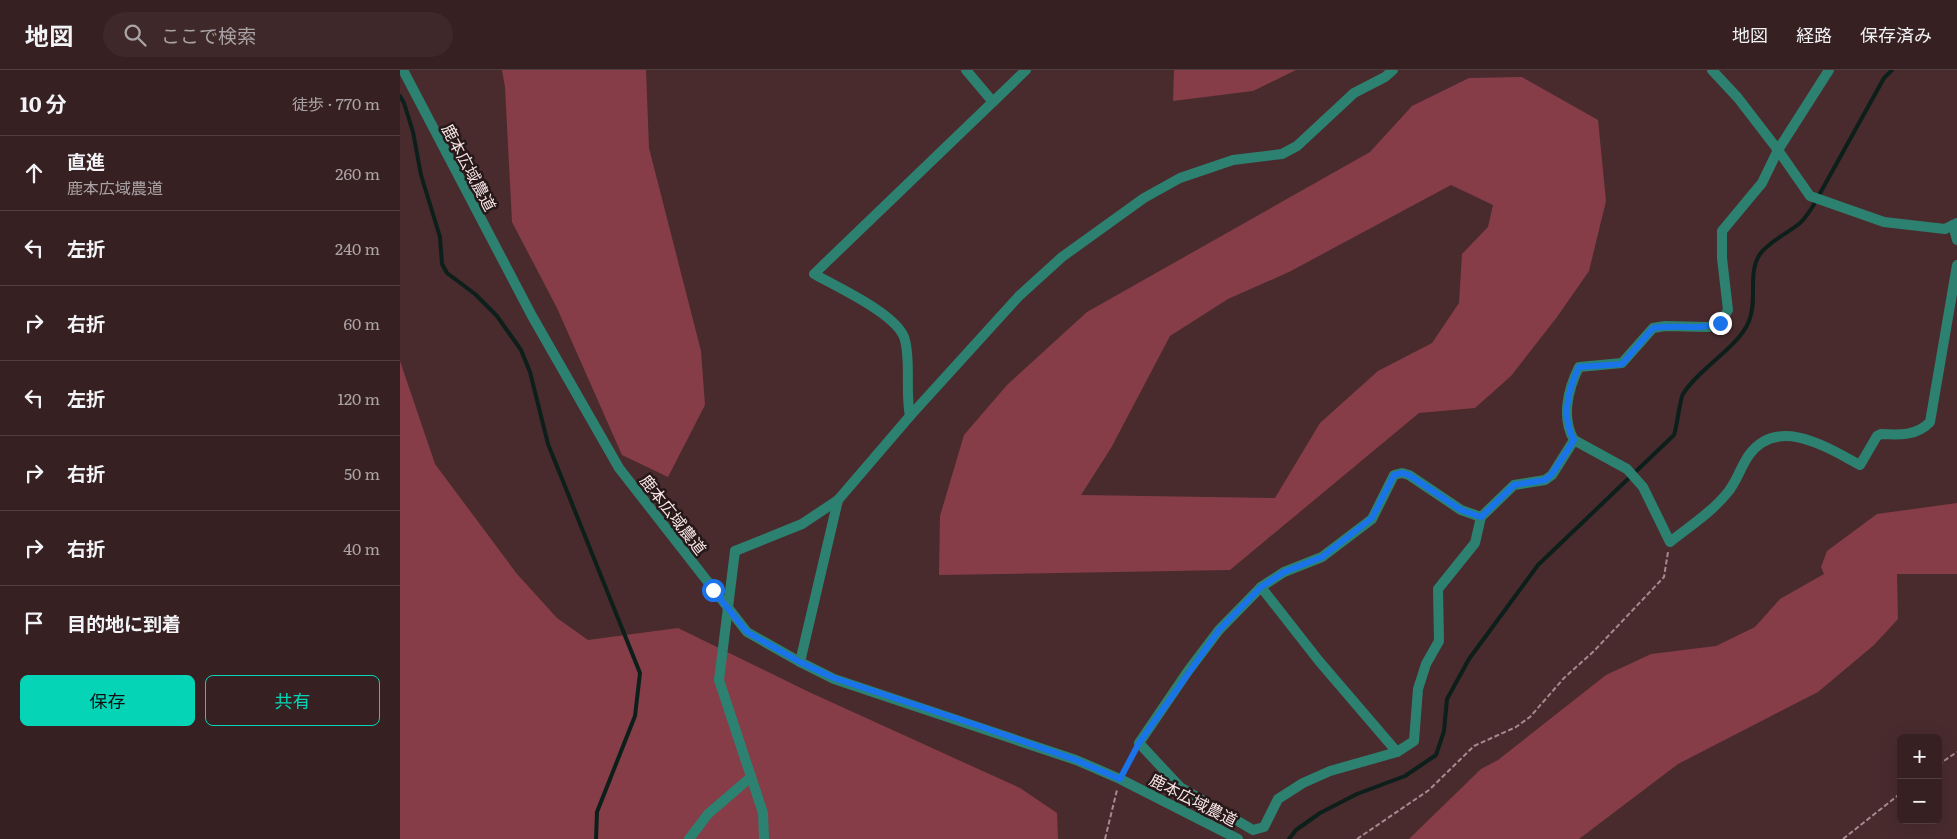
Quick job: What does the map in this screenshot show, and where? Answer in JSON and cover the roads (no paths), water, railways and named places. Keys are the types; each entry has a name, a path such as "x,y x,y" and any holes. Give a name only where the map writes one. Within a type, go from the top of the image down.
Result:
{"street":[{"name":"鹿本広域農道","path":"403,70 532,316 619,468 747,632 800,662 834,678 1076,760 1120,779 1238,839"},
{"path":"966,70 993,102"},
{"path":"910,416 907,400 906,342 902,332 879,312 814,274 1026,70"},
{"path":"764,839 763,812 719,680 735,551 802,524 838,500 910,416 1019,296 1062,257 1136,203 1189,175 1233,160 1282,154 1298,146 1354,93 1385,77 1393,70"},
{"path":"1712,70 1738,98 1810,196 1884,222 1945,230 1955,224 1957,240"},
{"path":"1829,70 1778,150 1762,184 1722,231 1722,258 1728,310 1720,323 1708,327 1665,326 1653,328 1622,364 1579,367 1572,382 1566,415 1574,440 1627,469 1643,486 1670,542 1716,507 1730,490 1749,454 1772,437 1800,437 1820,443 1860,465 1881,434 1912,433 1924,428 1930,422 1957,265"},
{"path":"1481,517 1461,510 1409,475 1402,473 1394,475 1372,518 1322,557 1284,572 1261,587 1219,630 1139,743 1180,787 1253,830 1264,827 1278,799 1303,783 1330,771 1397,752 1414,741 1418,689 1426,664 1439,641 1438,590 1475,543 1481,517 1514,485 1545,480 1552,474 1574,440"},
{"path":"800,662 838,500"},
{"path":"1261,587 1319,661 1397,752"},
{"path":"689,839 708,814 751,777"}],"waterway":[{"path":"1289,839 1296,830 1320,813 1357,794 1405,776 1436,755 1444,731 1447,699 1469,659 1538,565 1674,435 1683,394 1690,384 1737,340 1749,321 1753,304 1754,270 1760,254 1773,241 1799,224 1807,215 1884,78 1892,70"},
{"path":"400,96 413,132 421,175 440,237 442,264 447,273 475,294 497,316 521,350 530,372 548,444 640,673 635,716 597,812 596,839"}]}
